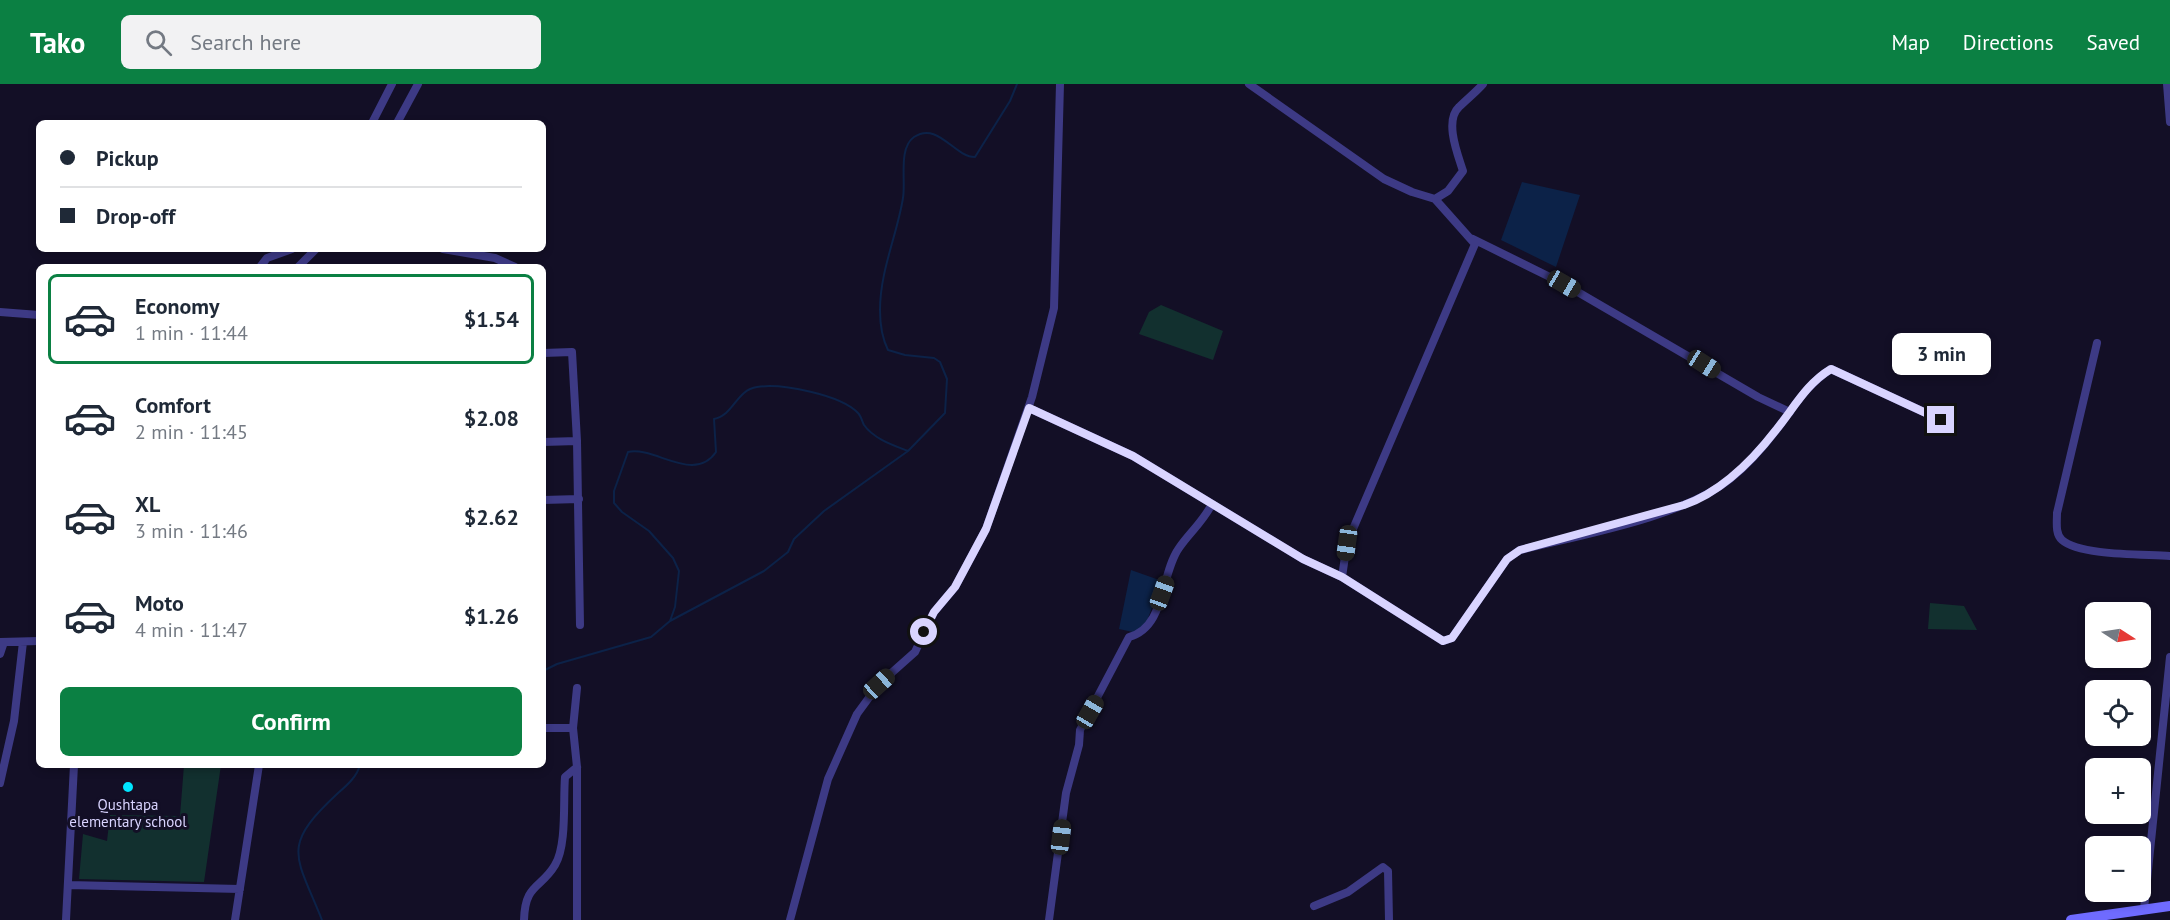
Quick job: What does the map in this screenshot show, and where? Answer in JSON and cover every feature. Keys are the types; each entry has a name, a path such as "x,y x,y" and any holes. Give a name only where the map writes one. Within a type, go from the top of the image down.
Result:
{"street":[{"path":"374,120 392,84"},
{"path":"399,120 418,84"},
{"path":"790,920 828,778 857,714 879,684 915,652 934,612 955,587 986,529 1029,408 1054,308 1060,84"},
{"path":"1249,84 1384,179 1412,192 1435,199 1475,244 1347,543 1342,577"},
{"path":"1435,199 1448,191 1463,171 1455,145 1453,123 1457,108 1483,84"},
{"path":"2167,84 2170,122"},
{"path":"1469,237 1564,284 1758,397 1790,412"},
{"path":"262,264 267,258 284,252"},
{"path":"301,264 313,252"},
{"path":"460,252 495,258 508,264"},
{"path":"0,312 36,315"},
{"path":"2097,343 2057,513 2057,534 2062,541 2082,548 2170,556"},
{"path":"546,353 572,352 579,499 580,626"},
{"path":"1029,408 1133,456 1303,559 1342,577 1443,641 1452,638 1507,559 1520,550 1650,516 1701,499 1731,478 1775,432 1813,380 1831,369 1941,420"},
{"path":"546,442 577,441"},
{"path":"546,500 579,499"},
{"path":"1049,920 1066,792 1079,745 1080,730 1129,637 1142,634 1153,620 1178,549 1203,523 1212,504"},
{"path":"0,654 2,642 36,642"},
{"path":"0,783 14,721 23,642"},
{"path":"2145,909 2170,657"},
{"path":"577,688 573,728 577,767 578,920"},
{"path":"546,728 573,728"},
{"path":"524,920 524,909 532,887 555,866 561,846 565,777 577,767"},
{"path":"66,920 74,768"},
{"path":"235,920 259,768"},
{"path":"1314,906 1348,892 1383,867 1388,871 1389,920"},
{"path":"68,885 240,889"},
{"path":"2071,920 2170,906"}],"green space":[{"path":"1161,305 1223,331 1213,360 1139,334 1149,312"},
{"path":"1930,603 1964,606 1977,630 1928,629"},
{"path":"184,768 221,768 204,882 79,879 83,834 107,841 110,815 180,816"}],"water":[{"path":"1522,182 1580,195 1556,267 1501,240"},
{"path":"1131,570 1162,581 1142,634 1119,629"}],"waterway":[{"path":"546,670 557,664 651,637 670,621 675,607 679,571 673,558 649,531 622,512 614,503 614,491 628,452 650,454 686,464 697,465 707,461 716,452 714,419 726,413 744,393 757,387 795,389 839,401 858,413 864,425 873,434 908,451 945,413 947,379 940,362 934,358 905,355 888,350 881,325 883,281 904,191 904,157 909,142 923,133 938,136 960,152 975,157 1010,101 1017,84"},
{"path":"670,621 764,571 788,552 794,539 824,511 908,451"},
{"path":"322,920 300,866 298,852 300,840 319,812 351,781 358,768"}],"place":[{"name":"Qushtapa elementary school","path":"128,787"}],"route":[{"path":"924,632 934,612 955,587 986,529 1029,408 1133,456 1303,559 1342,577 1443,641 1452,638 1507,559 1520,550 1684,505 1701,499 1731,478 1775,432 1813,380 1831,369 1941,420"}]}
